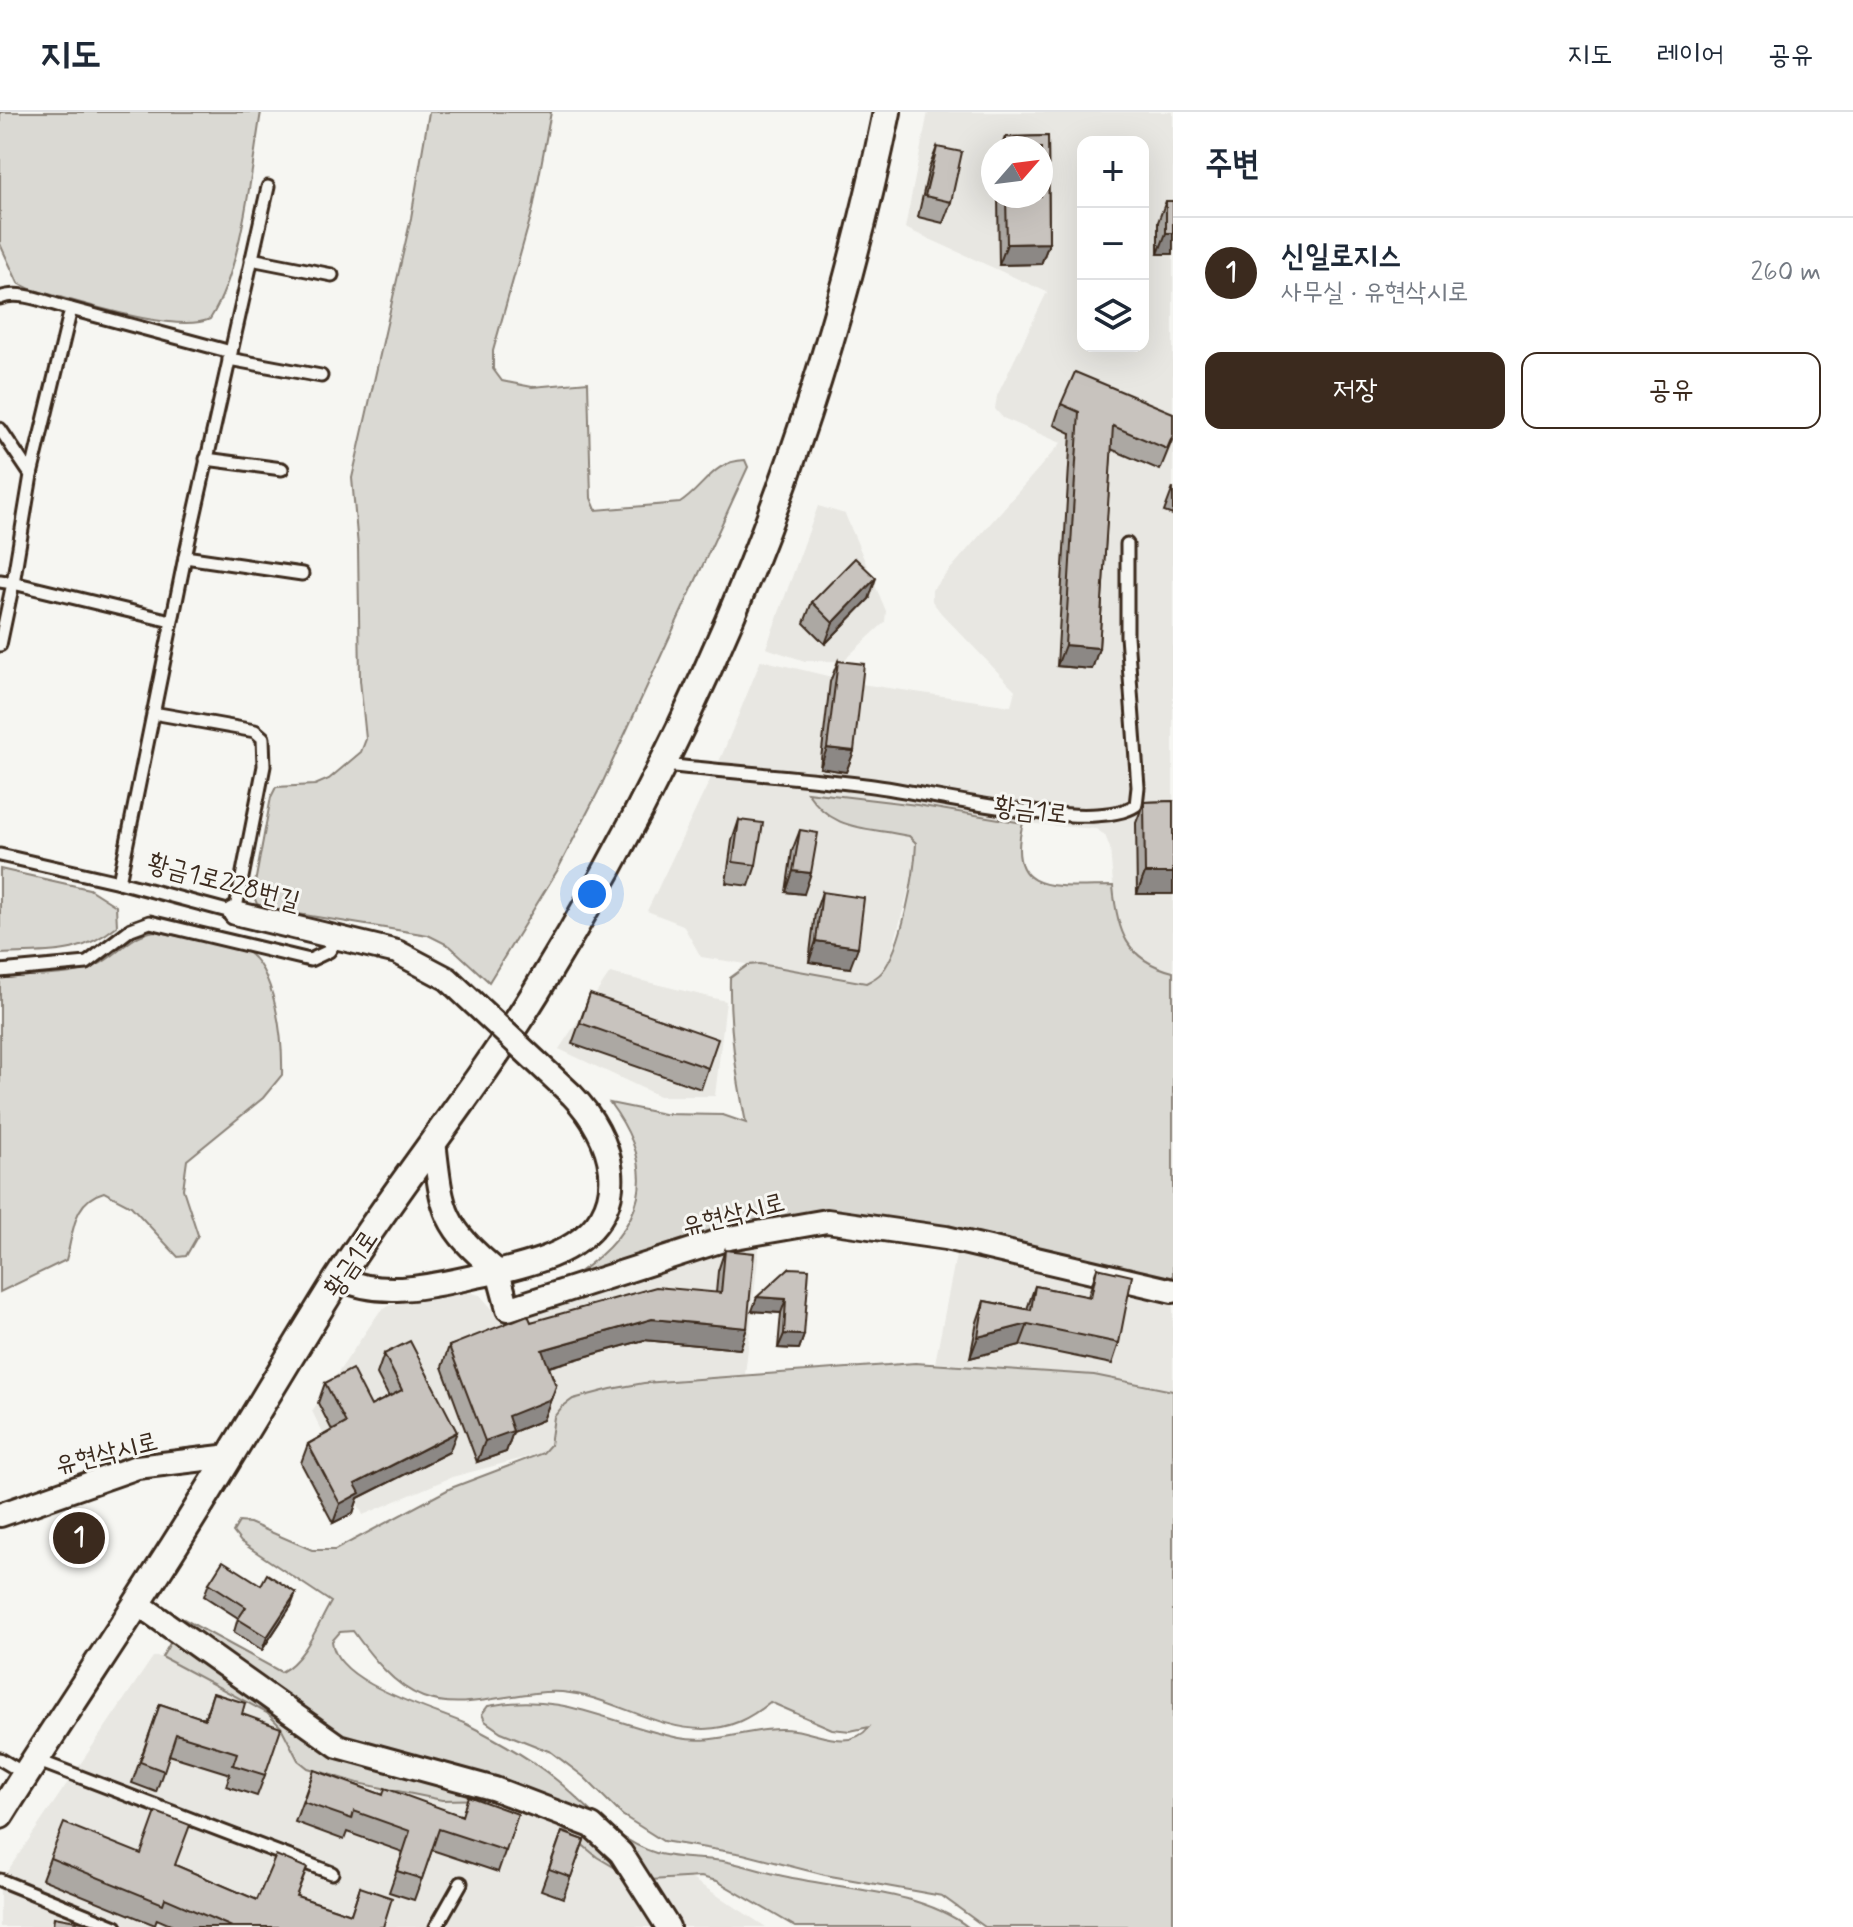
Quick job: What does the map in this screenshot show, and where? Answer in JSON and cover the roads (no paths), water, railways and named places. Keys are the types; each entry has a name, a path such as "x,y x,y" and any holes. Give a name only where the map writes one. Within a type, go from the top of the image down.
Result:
{"street":[{"name":"황금1로","path":"0,1815 230,1456 339,1278 532,999 689,717 741,599 791,469 848,283 887,112"},
{"name":"황금1로228번길","path":"235,913 397,952 448,979 572,1095 600,1128 609,1151 612,1172 602,1212 577,1242 560,1252 498,1272"},
{"path":"434,1141 440,1191 451,1227 463,1243 498,1272"},
{"name":"유현삭시로","path":"498,1272 508,1309 729,1238 827,1221 946,1238 1173,1291"},
{"path":"339,1278 362,1288 391,1290 498,1272"},
{"name":"유현삭시로","path":"0,1515 137,1467 230,1456"},
{"path":"137,1603 338,1746 495,1789 592,1826 621,1853 668,1927"}],"lane":[{"name":"황금1로228번길","path":"235,913 119,882 171,621 268,187"},
{"path":"251,259 332,275"},
{"path":"0,298 9,294 71,309 230,355 321,376"},
{"path":"0,645 31,475 71,309"},
{"path":"0,429 31,475"},
{"path":"206,459 282,469"},
{"name":"황금1로","path":"663,765 868,785 1042,813 1124,814 1136,805 1138,787 1127,636 1127,544"},
{"path":"185,557 302,574"},
{"path":"0,581 171,621"},
{"path":"153,713 255,731 263,738 264,766 235,913"},
{"path":"0,855 119,882"},
{"path":"0,971 87,963 131,929 150,922 310,960 329,951 338,938"},
{"path":"0,1759 332,1873"},
{"path":"0,1880 116,1927"},
{"path":"436,1927 461,1883"}],"place":[{"name":"신일로지스","path":"79,1538"}]}
